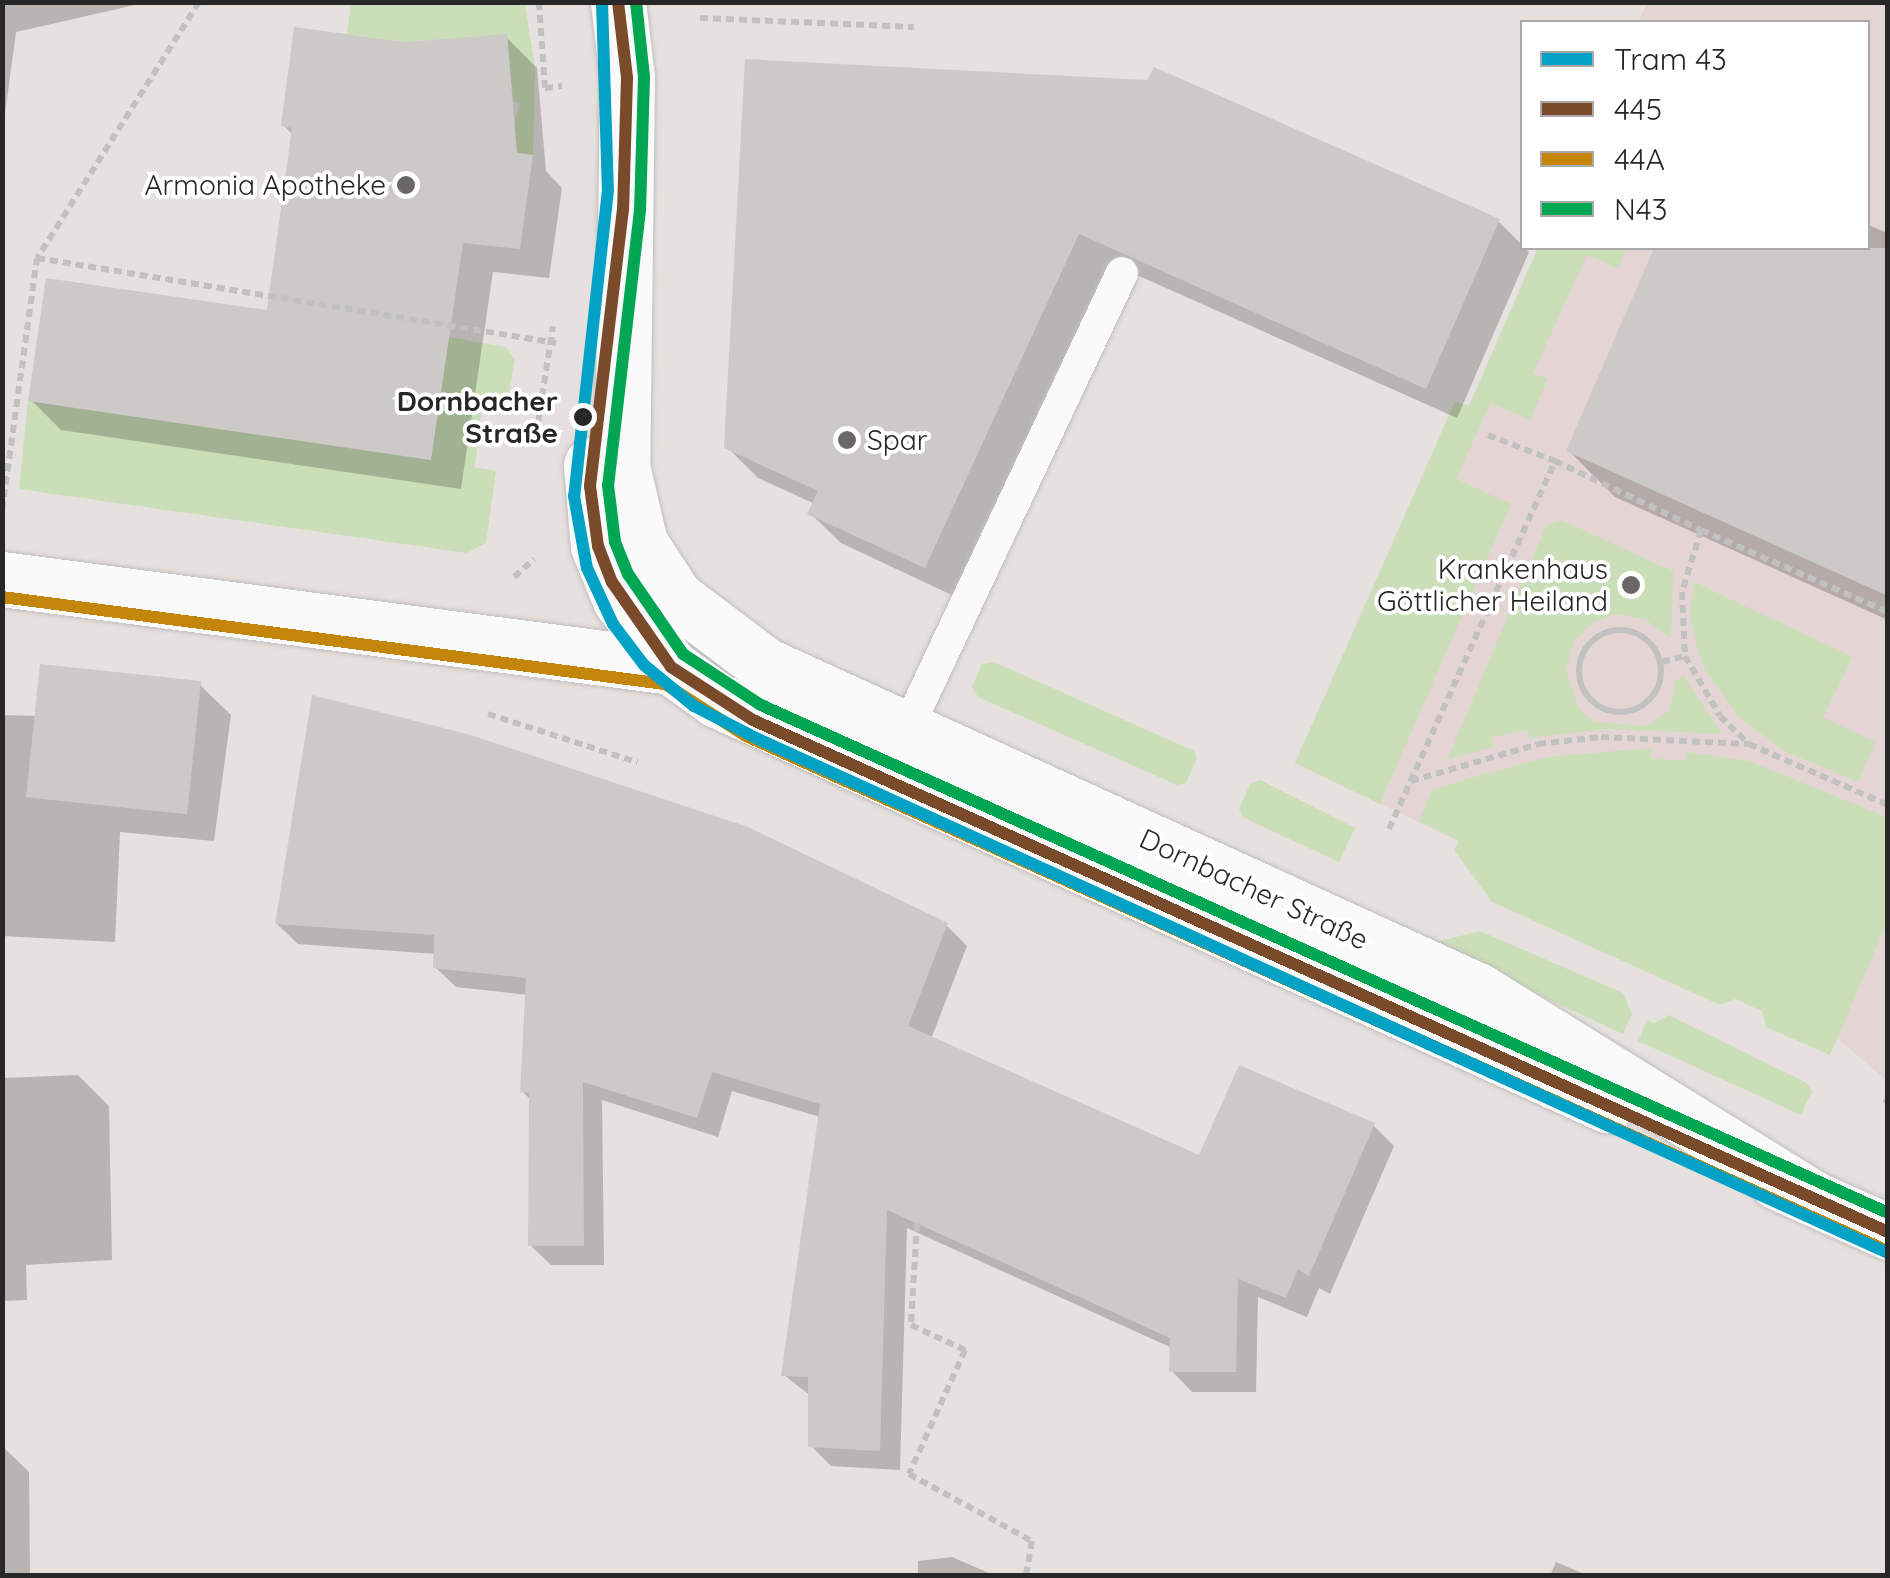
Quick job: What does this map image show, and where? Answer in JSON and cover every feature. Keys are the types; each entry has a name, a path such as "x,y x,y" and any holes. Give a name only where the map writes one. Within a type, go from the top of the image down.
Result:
{"main road":[{"path":"618,2 626,78 623,210 592,419 590,486 598,546 616,591 670,668"},
{"name":"Dornbacher Straße","path":"623,210 622,466 647,560 676,598 737,649 1479,991 1811,1197"},
{"name":"Dornbacher Straße","path":"2,579 670,668 754,720 1888,1232"}],"lane":[{"path":"907,730 944,639 1122,273"}],"path":[{"path":"2,510 37,258 199,2"},
{"path":"700,18 914,27"},
{"path":"37,258 573,346"},
{"path":"1488,435 1888,612"},
{"path":"1389,829 1554,462"},
{"path":"1701,530 1682,592 1685,656 1720,716 1750,744 1888,805"},
{"path":"1611,630 1638,633 1662,662 1657,690 1638,710 1597,706 1580,684 1581,656 1611,630"},
{"path":"1662,662 1685,656"},
{"path":"473,710 638,762"},
{"path":"1410,782 1538,744 1601,737 1750,744"},
{"path":"917,1224 911,1325 965,1350 910,1474 1032,1541 1026,1576"}],"shaded area":[{"name":"Krankenhaus Göttlicher Heiland","path":"1647,3 1887,3 1887,1081 1798,1004 1295,763 1455,402 1469,406 1537,250 1870,250 1870,20 1639,20"}],"green space":[{"path":"351,3 525,3 535,68 533,155 506,151 520,103 513,101 507,35 405,42 347,34"},
{"path":"1537,250 1626,250 1618,268 1587,255 1533,373 1548,379 1530,420 1491,403 1456,479 1511,504 1380,804 1295,763 1455,402 1469,406"},
{"path":"449,337 506,347 515,360 506,407 482,405 475,467 496,471 486,543 467,553 19,489 28,401 430,460"},
{"path":"1561,520 1673,571 1671,639 1645,619 1616,614 1593,623 1574,641 1566,670 1578,707 1594,722 1646,726 1669,711 1676,680 1684,676 1722,734 1608,729 1530,738 1527,730 1492,737 1492,747 1447,760 1546,526"},
{"path":"1694,582 1853,657 1823,717 1875,742 1858,782 1784,751 1737,715 1705,670 1696,643 1690,614"},
{"path":"994,662 1194,751 1197,758 1186,783 1177,785 978,697 972,687 982,664"},
{"path":"1651,748 1651,759 1686,760 1686,752 1749,761 1887,817 1887,923 1830,1055 1766,1027 1762,1011 1735,999 1720,1005 1492,902 1454,850 1459,841 1419,821 1432,789 1547,757"},
{"path":"1260,780 1355,828 1339,862 1244,818 1239,809 1250,784"},
{"path":"1480,931 1623,993 1632,1014 1623,1034 1428,944"},
{"path":"1669,1015 1807,1083 1812,1091 1801,1115 1638,1041 1647,1020 1654,1023"}],"building":[{"path":"294,27 405,42 507,34 517,153 533,155 520,249 463,243 431,460 28,401 46,278 267,310 292,128 281,126"},
{"path":"745,59 1147,80 1154,67 1500,219 1426,389 1079,234 925,568 807,514 818,491 724,448"},
{"path":"1888,248 1888,596 1566,451 1653,250"},
{"path":"40,664 201,681 187,814 26,797"},
{"path":"312,695 467,734 748,827 948,923 908,1026 1199,1155 1239,1065 1375,1123 1309,1276 1298,1269 1286,1298 1238,1279 1236,1372 1169,1372 1170,1338 887,1210 880,1451 808,1447 808,1377 781,1376 820,1104 712,1072 697,1118 583,1082 584,1246 528,1246 529,1093 520,1092 526,978 433,968 434,935 275,924"}],"tram line":[{"name":"43","path":"602,2 608,190 574,496 587,568 613,624 644,665 694,706 758,739 1888,1253"}],"transit line":[{"name":"445","path":"618,2 627,78 623,209 590,486 598,546 612,582 671,667 753,720 1888,1232"},
{"name":"N43","path":"636,2 644,77 640,210 608,485 615,542 628,574 683,654 761,705 1888,1213"},
{"name":"44A","path":"2,597 665,684 746,736 1881,1248"}],"place":[{"name":"Armonia Apotheke","path":"406,185"},
{"name":"Dornbacher Straße","path":"583,417"},
{"name":"Spar","path":"847,440"},
{"name":"Krankenhaus Göttlicher Heiland","path":"1631,585"}]}
